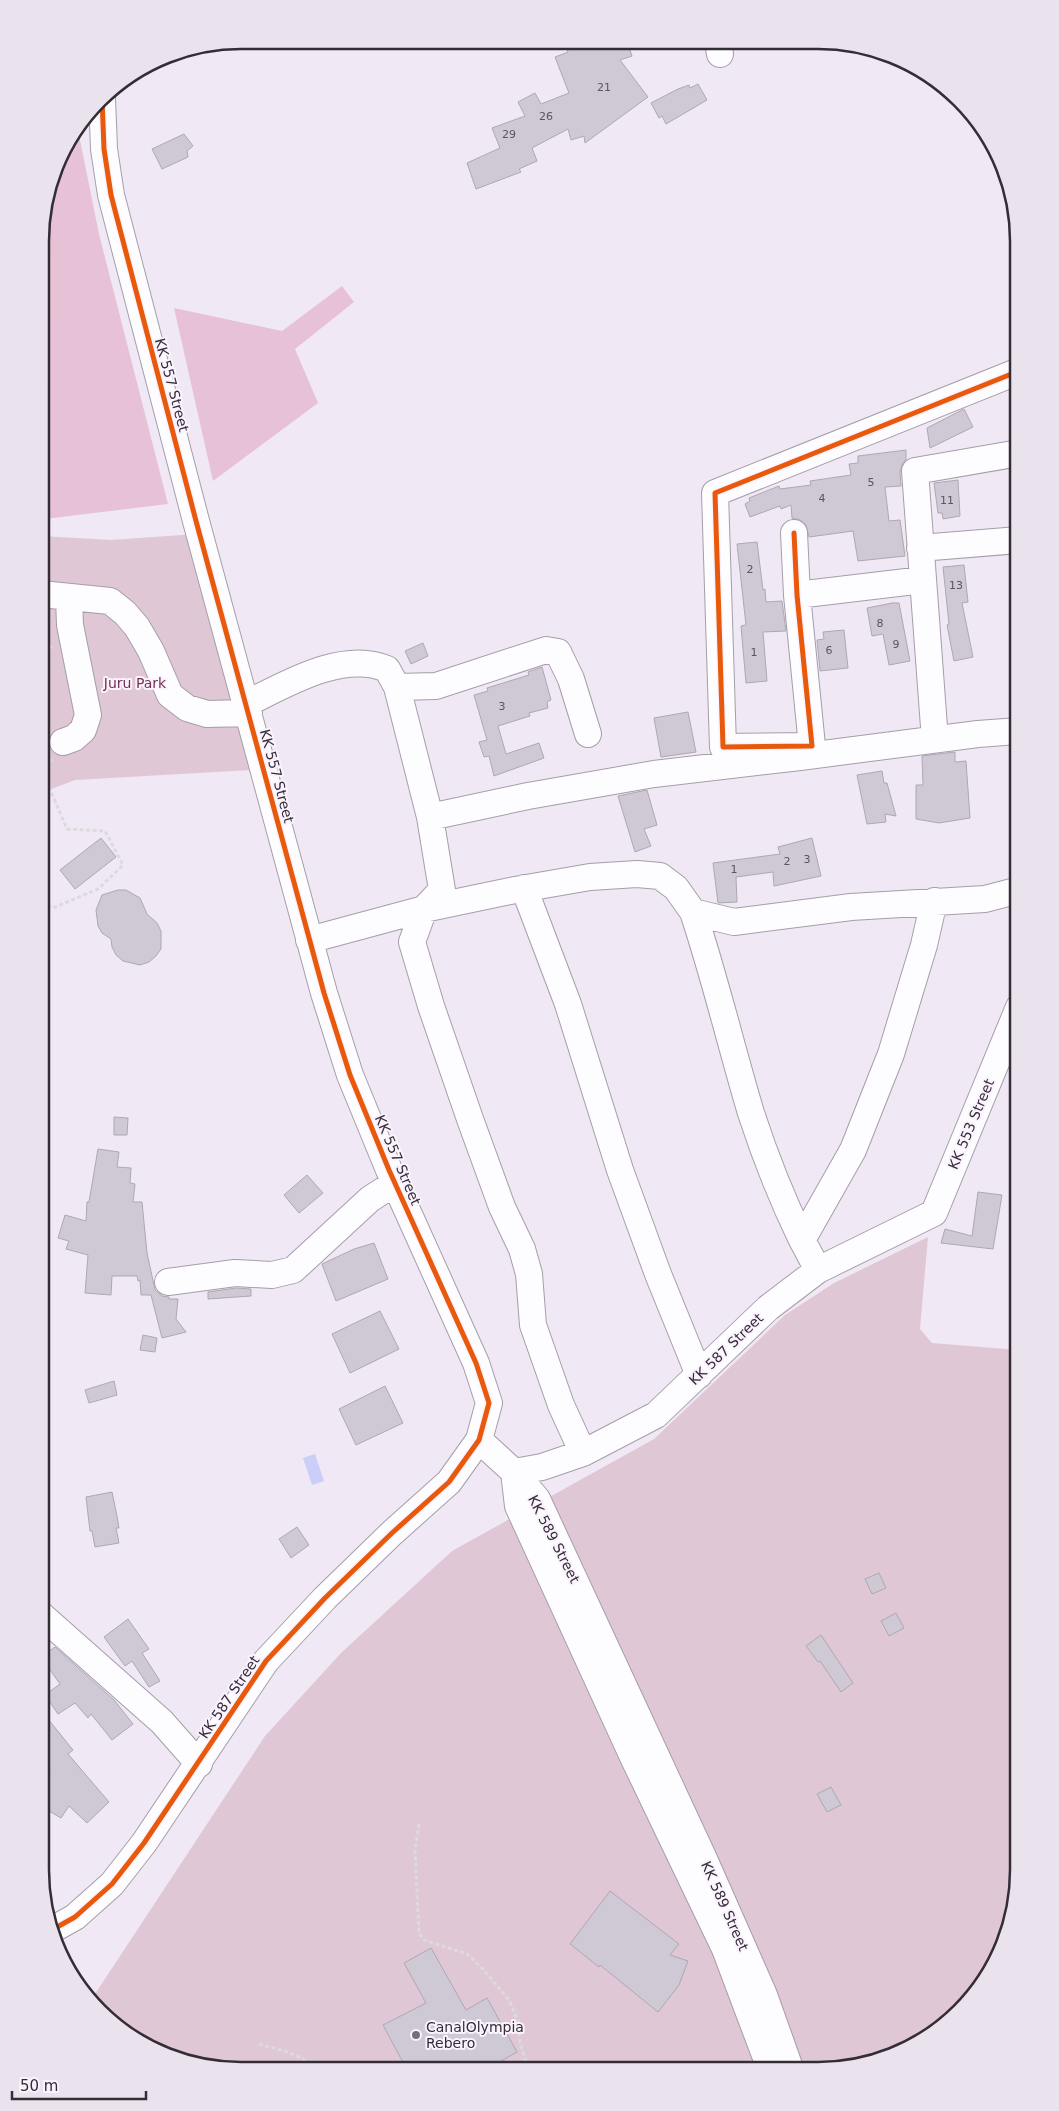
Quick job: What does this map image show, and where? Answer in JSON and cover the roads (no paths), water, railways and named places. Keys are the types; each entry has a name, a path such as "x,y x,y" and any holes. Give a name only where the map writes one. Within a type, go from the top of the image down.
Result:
{"street":[{"name":"KK 557 Street","path":"102,108 104,149 111,194 309,940 350,1075 395,1183 476,1363 489,1403 479,1440"},
{"path":"794,533 797,595 812,746 723,747 715,493 1010,375"},
{"path":"934,727 914,470 1010,454"},
{"path":"920,548 1010,541"},
{"path":"797,595 923,580"},
{"path":"49,595 110,601 126,613 137,627 150,651 170,695 187,708 207,714 248,709 296,679 349,663 374,663 387,669 397,688 430,817 442,890 424,909 412,942 431,1006 473,1128 502,1207 522,1249 529,1274 533,1324 561,1406 583,1454"},
{"path":"63,742 74,738 83,730 88,716 70,625 69,597"},
{"path":"397,688 436,686 546,650 558,652 571,679 588,734"},
{"path":"430,817 528,796 654,774 1010,731"},
{"path":"309,940 424,909 524,888 590,877 637,874 660,876 676,888 693,912 714,977 752,1113 782,1197 818,1270"},
{"path":"524,888 568,1004 620,1170 658,1274 699,1375"},
{"path":"693,912 734,922 851,907 985,899 1010,892"},
{"path":"802,1240 853,1150 891,1054 924,945 934,901"},
{"name":"KK 553 Street","path":"934,1212 1010,1029"},
{"path":"168,1282 235,1273 272,1275 293,1270 370,1198 395,1183"},
{"name":"KK 587 Street","path":"514,1472 542,1467 583,1454 656,1415 768,1308 818,1270 934,1212"},
{"path":"479,1440 514,1472"},
{"name":"KK 587 Street","path":"57,1927 75,1917 112,1884 144,1843 199,1764 237,1702 266,1661 325,1598 392,1533 449,1482 479,1440"},
{"name":"KK 589 Street","path":"514,1472 518,1506 725,1950 768,2062"},
{"name":"KK 589 Street","path":"514,1472 538,1499 704,1859 764,1995 789,2062"},
{"path":"49,1622 162,1722 199,1764"}],"water":[{"path":"315,1454 324,1481 312,1485 303,1458"}],"place":[{"name":"CanalOlympia Rebero","path":"416,2035"}],"park label":[{"name":"Juru Park","path":"135,683"}]}
